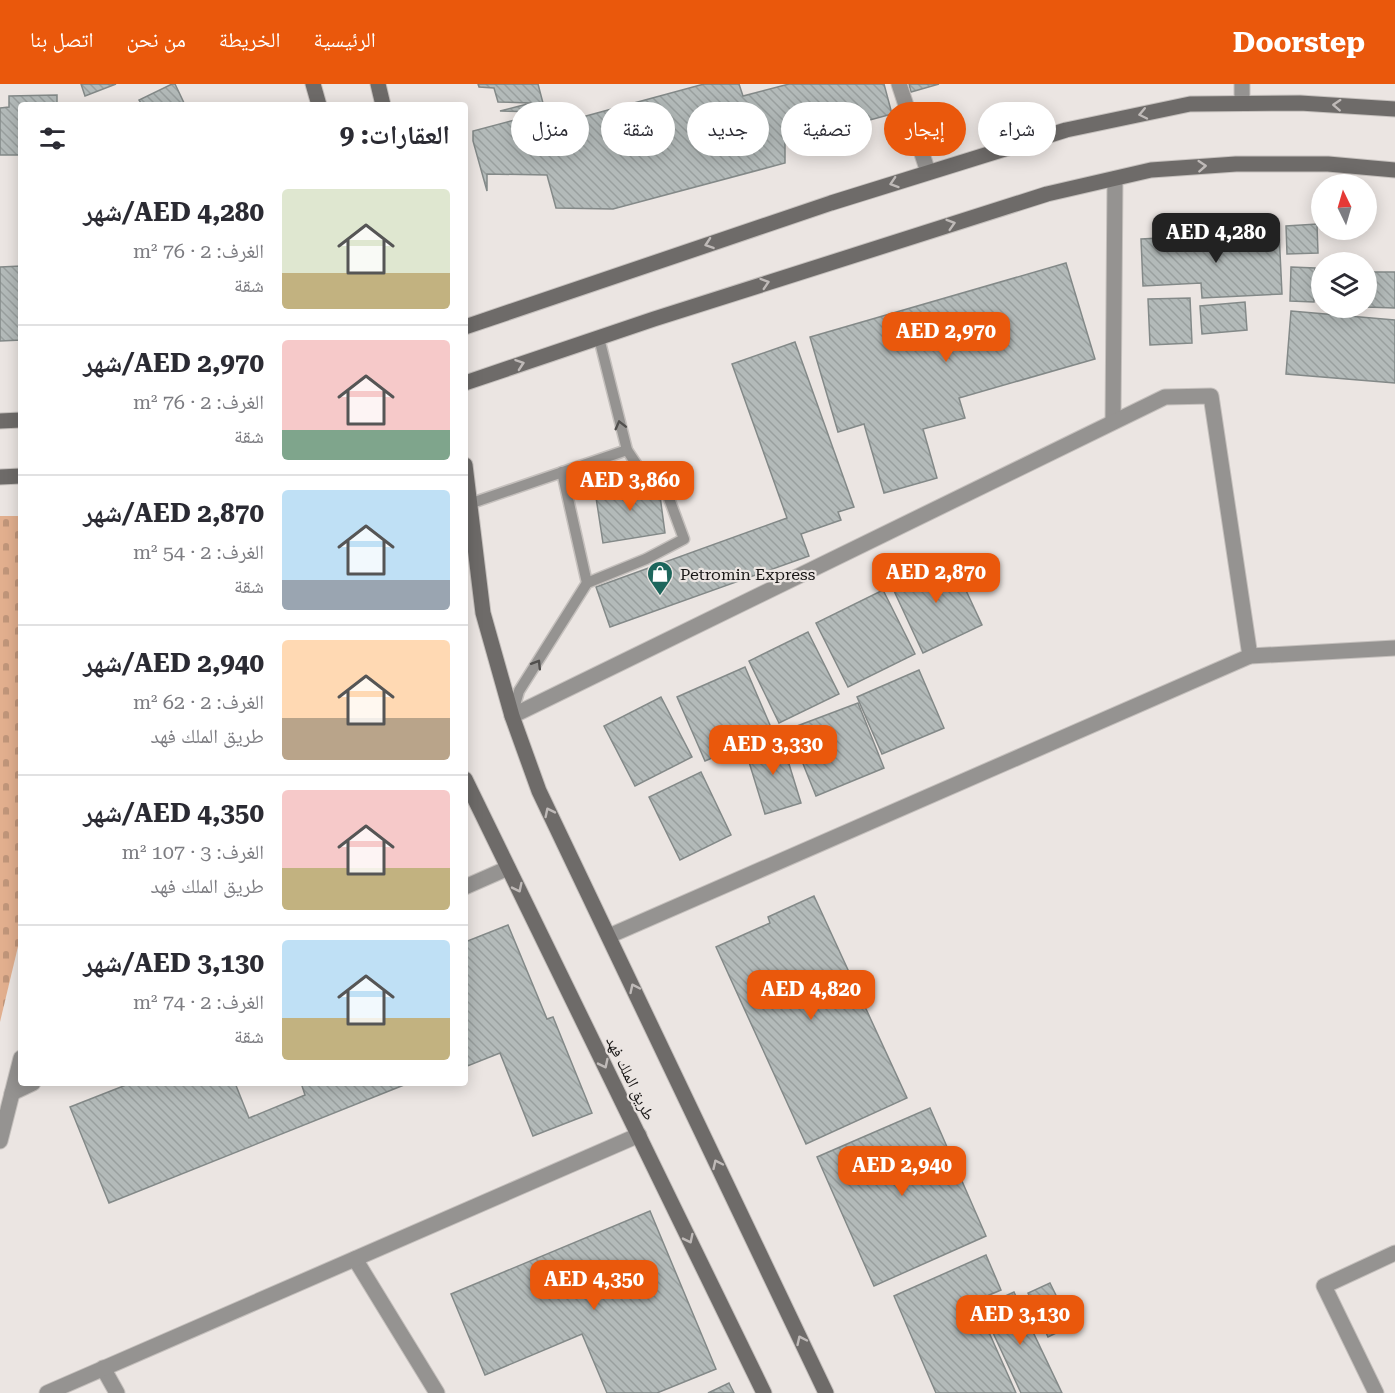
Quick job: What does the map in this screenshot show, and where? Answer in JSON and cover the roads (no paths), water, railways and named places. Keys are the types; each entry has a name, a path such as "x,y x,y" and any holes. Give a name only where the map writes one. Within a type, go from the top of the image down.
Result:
{"main road":[{"path":"313,84 317,102"},
{"path":"378,84 382,102"},
{"path":"468,326 928,172 1066,130 1190,104 1300,103 1395,109"},
{"path":"468,382 1047,194 1150,170 1236,164 1328,164 1395,170"},
{"path":"0,421 18,420"},
{"path":"0,477 18,476"},
{"path":"468,494 483,613 512,716 539,791 826,1393"},
{"name":"طريق الملك فهد","path":"468,785 764,1393"}],"street":[{"path":"899,84 928,172"},
{"path":"1242,84 1242,103"},
{"path":"1113,422 1115,179"},
{"path":"512,716 1165,397 1211,396 1250,656"},
{"path":"609,936 1250,656 1395,648"},
{"path":"468,886 508,868"},
{"path":"0,1142 18,1069"},
{"path":"12,1092 26,1086"},
{"path":"46,1393 639,1135"},
{"path":"1376,1393 1324,1286 1395,1253"},
{"path":"355,1259 437,1393"},
{"path":"103,1368 117,1393"}],"lane":[{"path":"512,716 519,690 587,583 646,559 684,539 660,474 641,471 627,450 599,338"},
{"path":"469,504 627,450"},
{"path":"562,472 587,583"}],"place":[{"name":"Petromin Express","path":"660,597"}]}
